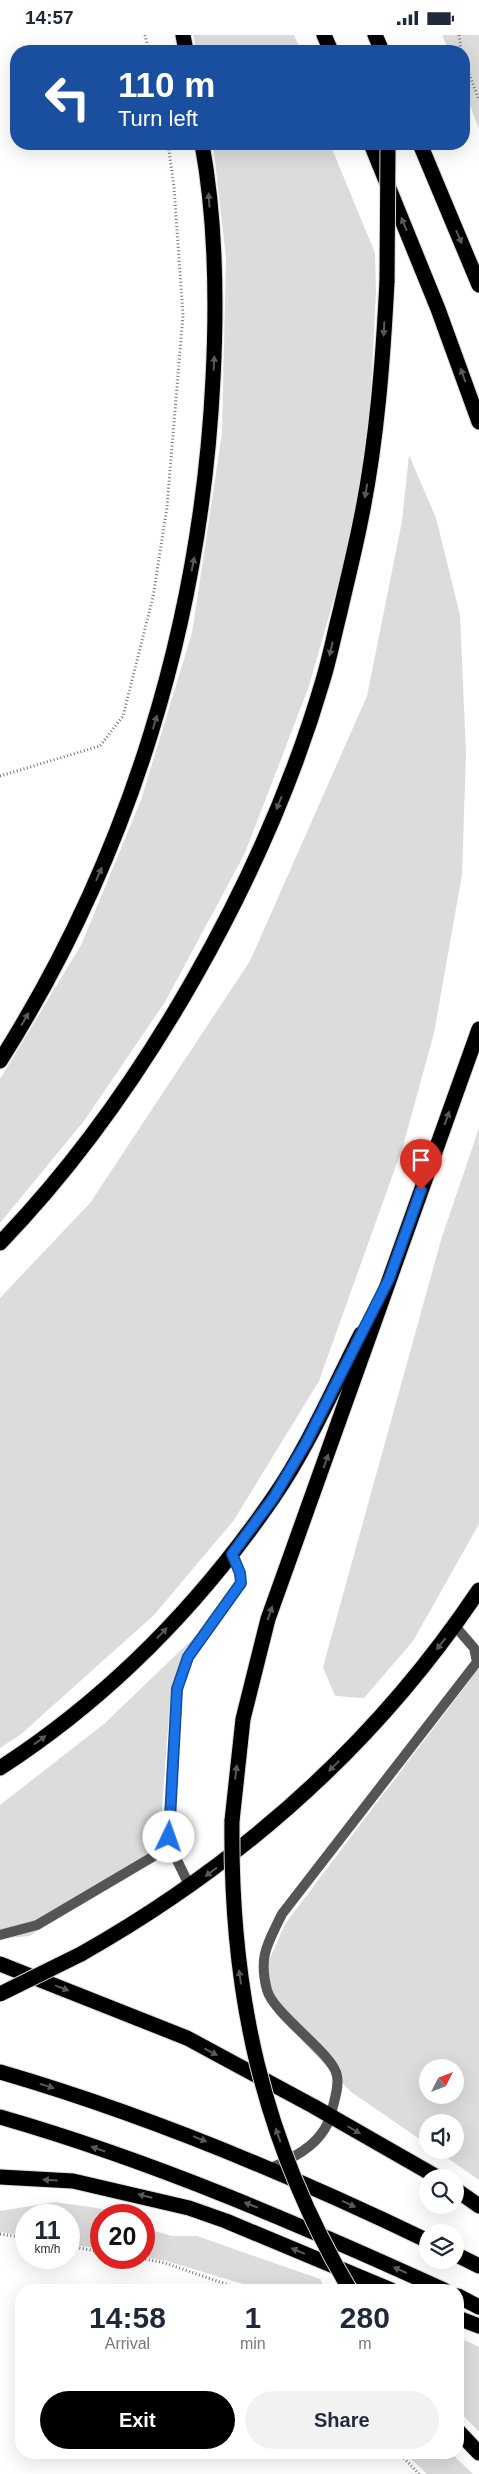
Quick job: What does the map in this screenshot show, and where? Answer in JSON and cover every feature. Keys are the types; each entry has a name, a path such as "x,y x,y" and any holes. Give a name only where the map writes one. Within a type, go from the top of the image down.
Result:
{"highway":[{"path":"0,1061 35,1003 109,850 140,772 176,647 197,544 206,480 212,411 214,265 203,150"},
{"path":"372,150 438,309 479,422"},
{"path":"0,1243 70,1162 118,1098 149,1050 226,920 270,824 324,679 361,518 375,433 387,281 388,150"},
{"path":"423,150 479,285"},
{"path":"346,2284 331,2258 298,2188 262,2084 245,2010 235,1940 231,1868 232,1821 243,1719 268,1619 479,1029"},
{"path":"0,1768 74,1716 129,1667 188,1606 232,1554 274,1497 306,1443 389,1279"},
{"path":"0,1994 81,1954 190,1887 285,1811 344,1756 382,1716 455,1626 479,1590"},
{"path":"0,1965 186,2038 423,2169"},
{"path":"0,2072 107,2105 271,2168 419,2237"},
{"path":"0,2117 162,2170 277,2215 431,2284"},
{"path":"0,2177 73,2181 188,2208 226,2221 377,2284"},
{"path":"464,2195 479,2206"},
{"path":"464,2258 479,2266"},
{"path":"464,2299 479,2307"},
{"path":"464,2320 479,2326"},
{"path":"464,2437 479,2453"}],"lane":[{"path":"190,1887 169,1837 177,1689 188,1657 241,1583 240,1573 232,1554"},
{"path":"271,2168 295,2157 310,2146 321,2134 331,2117 337,2074 330,2063 282,2012 267,1992 263,1954 282,1914 478,1661 474,1648 455,1626"},
{"path":"0,1935 37,1925 171,1845"}],"path":[{"path":"470,77 479,100"},
{"path":"0,775 100,746 124,716 153,597 167,507 183,315 174,187 169,150"},
{"path":"0,2234 15,2236"},
{"path":"155,2261 225,2284"},
{"path":"405,2459 419,2474"}],"shaded area":[{"path":"193,35 294,35 298,45 196,45"},
{"path":"442,35 479,35 479,129 470,106 470,45 446,45"},
{"path":"214,150 332,150 375,253 376,291 369,432 345,560 309,686 245,853 165,1002 84,1121 0,1223 0,1079 81,945 141,800 192,633 222,433 226,258"},
{"path":"409,455 436,518 460,615 466,753 462,875 434,1033 403,1146 319,1381 234,1520 154,1615 20,1735 0,1748 0,1298 90,1203 250,961 367,696 402,521"},
{"path":"479,1128 479,1524 413,1641 364,1698 335,1696 323,1667 441,1240"},
{"path":"232,1601 171,1689 158,1860 29,1936 0,1939 0,1805 104,1724"},
{"path":"479,1668 479,2180 449,2159 464,2159 464,2114 419,2114 419,2139 351,2092 279,2017 264,1972 285,1924"},
{"path":"55,2202 69,2204 43,2204"},
{"path":"80,2206 90,2207 90,2247 80,2246"},
{"path":"15,2209 15,2234 0,2232 0,2211"},
{"path":"155,2231 172,2236 197,2236 320,2279 323,2284 244,2284 155,2259"},
{"path":"464,2340 479,2347 479,2432 464,2416"},
{"path":"411,2459 457,2459 473,2474 427,2474"}],"route":[{"path":"169,1837 177,1689 188,1657 241,1583 240,1573 232,1554 274,1497 306,1443 389,1279 421,1190"}]}
